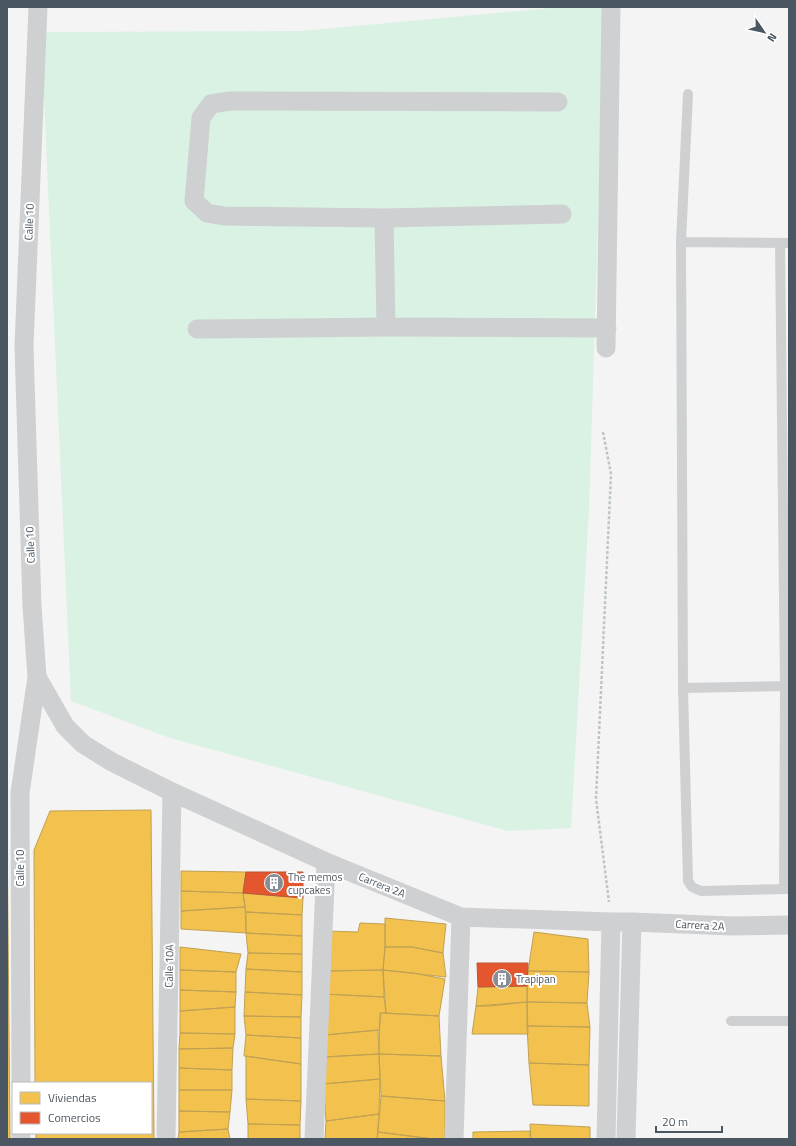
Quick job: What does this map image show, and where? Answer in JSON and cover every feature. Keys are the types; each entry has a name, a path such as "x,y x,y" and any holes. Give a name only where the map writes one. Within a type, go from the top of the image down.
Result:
{"street":[{"name":"Calle 10","path":"21,1082 14,793 37,676 32,606 24,346 38,7"},
{"path":"606,348 611,7"},
{"path":"558,102 230,101 211,104 201,118 194,201 207,213 224,216 384,218 562,214"},
{"path":"384,218 386,327"},
{"path":"197,329 386,327 607,328"},
{"name":"Carrera 2A","path":"37,676 65,726 83,744 112,762 172,792 326,862 461,917 732,926 789,926"},
{"name":"Calle 10A","path":"166,1139 172,792"},
{"path":"314,1139 326,862"},
{"path":"454,1139 461,917"},
{"path":"606,1139 611,922"},
{"path":"626,1139 632,922"}],"lane":[{"path":"681,242 785,243 787,889 701,891 692,887 688,881 684,688 681,242 688,94"},
{"path":"684,688 787,686"},
{"path":"730,1021 789,1021"}],"path":[{"path":"603,432 611,474 596,799 611,922"}],"green space":[{"path":"562,7 605,7 589,509 571,828 508,831 170,738 71,701 41,32 302,31"}],"building: Viviendas":[{"path":"151,810 154,1139 36,1139 36,1134 152,1134 152,1082 35,1082 34,850 50,811"},
{"path":"7,822 10,1139 7,1139"},
{"path":"181,871 246,872 243,893 181,891"},
{"path":"181,891 243,893 245,907 181,911"},
{"path":"243,893 303,898 302,915 246,912"},
{"path":"245,907 246,933 181,929 181,911"},
{"path":"246,912 302,915 302,936 246,933"},
{"path":"385,918 446,924 443,953 412,947 385,947"},
{"path":"360,923 385,924 383,970 325,971 328,931 358,932"},
{"path":"534,932 588,939 589,972 528,971"},
{"path":"246,933 302,936 302,954 248,953"},
{"path":"180,947 241,954 236,972 180,970"},
{"path":"385,947 412,947 443,953 446,977 383,970"},
{"path":"248,953 302,954 302,972 246,969"},
{"path":"246,969 302,972 302,995 245,992"},
{"path":"180,970 236,972 236,992 180,990"},
{"path":"383,970 413,973 445,979 439,1016 386,1013"},
{"path":"383,970 384,997 324,994 325,971"},
{"path":"528,971 589,972 587,1003 527,1002"},
{"path":"527,986 527,1002 476,1006 478,987"},
{"path":"180,990 236,992 235,1007 180,1011"},
{"path":"245,992 302,995 301,1017 244,1016"},
{"path":"324,994 384,997 386,1013 381,1013 379,1030 325,1035"},
{"path":"527,1002 528,1034 472,1034 476,1006"},
{"path":"527,1002 587,1003 590,1027 527,1026"},
{"path":"235,1007 235,1034 180,1033 180,1011"},
{"path":"380,1013 439,1016 441,1056 379,1054"},
{"path":"244,1016 301,1017 301,1038 246,1035"},
{"path":"527,1026 590,1027 589,1065 529,1063"},
{"path":"378,1030 379,1054 323,1057 325,1035"},
{"path":"180,1033 235,1034 233,1048 179,1049"},
{"path":"246,1035 301,1038 301,1064 244,1056"},
{"path":"233,1048 232,1070 179,1068 179,1049"},
{"path":"379,1054 441,1056 445,1101 381,1096"},
{"path":"379,1054 380,1079 323,1084 323,1057"},
{"path":"246,1056 301,1064 301,1101 246,1099"},
{"path":"529,1063 589,1065 589,1106 533,1105"},
{"path":"179,1068 232,1070 232,1090 179,1090"},
{"path":"380,1079 379,1114 326,1121 323,1084"},
{"path":"179,1090 232,1090 230,1112 179,1111"},
{"path":"381,1096 445,1101 445,1139 433,1139 378,1132"},
{"path":"246,1099 301,1101 300,1125 248,1124"},
{"path":"179,1111 230,1112 228,1129 179,1132"},
{"path":"379,1114 377,1139 325,1139 326,1121"},
{"path":"248,1124 300,1125 300,1139 248,1139"},
{"path":"530,1124 590,1127 590,1139 531,1139"},
{"path":"228,1129 230,1139 178,1139 179,1132"},
{"path":"530,1131 530,1139 473,1139 473,1132"},
{"path":"378,1132 433,1139 377,1139"}],"building: Comercios":[{"name":"The memos cupcakes","path":"246,872 303,872 303,898 243,893"},
{"name":"Trapipan","path":"477,963 528,963 527,986 478,987"}],"place":[{"name":"The memos cupcakes","path":"274,883"},
{"name":"Trapipan","path":"502,979"}]}
